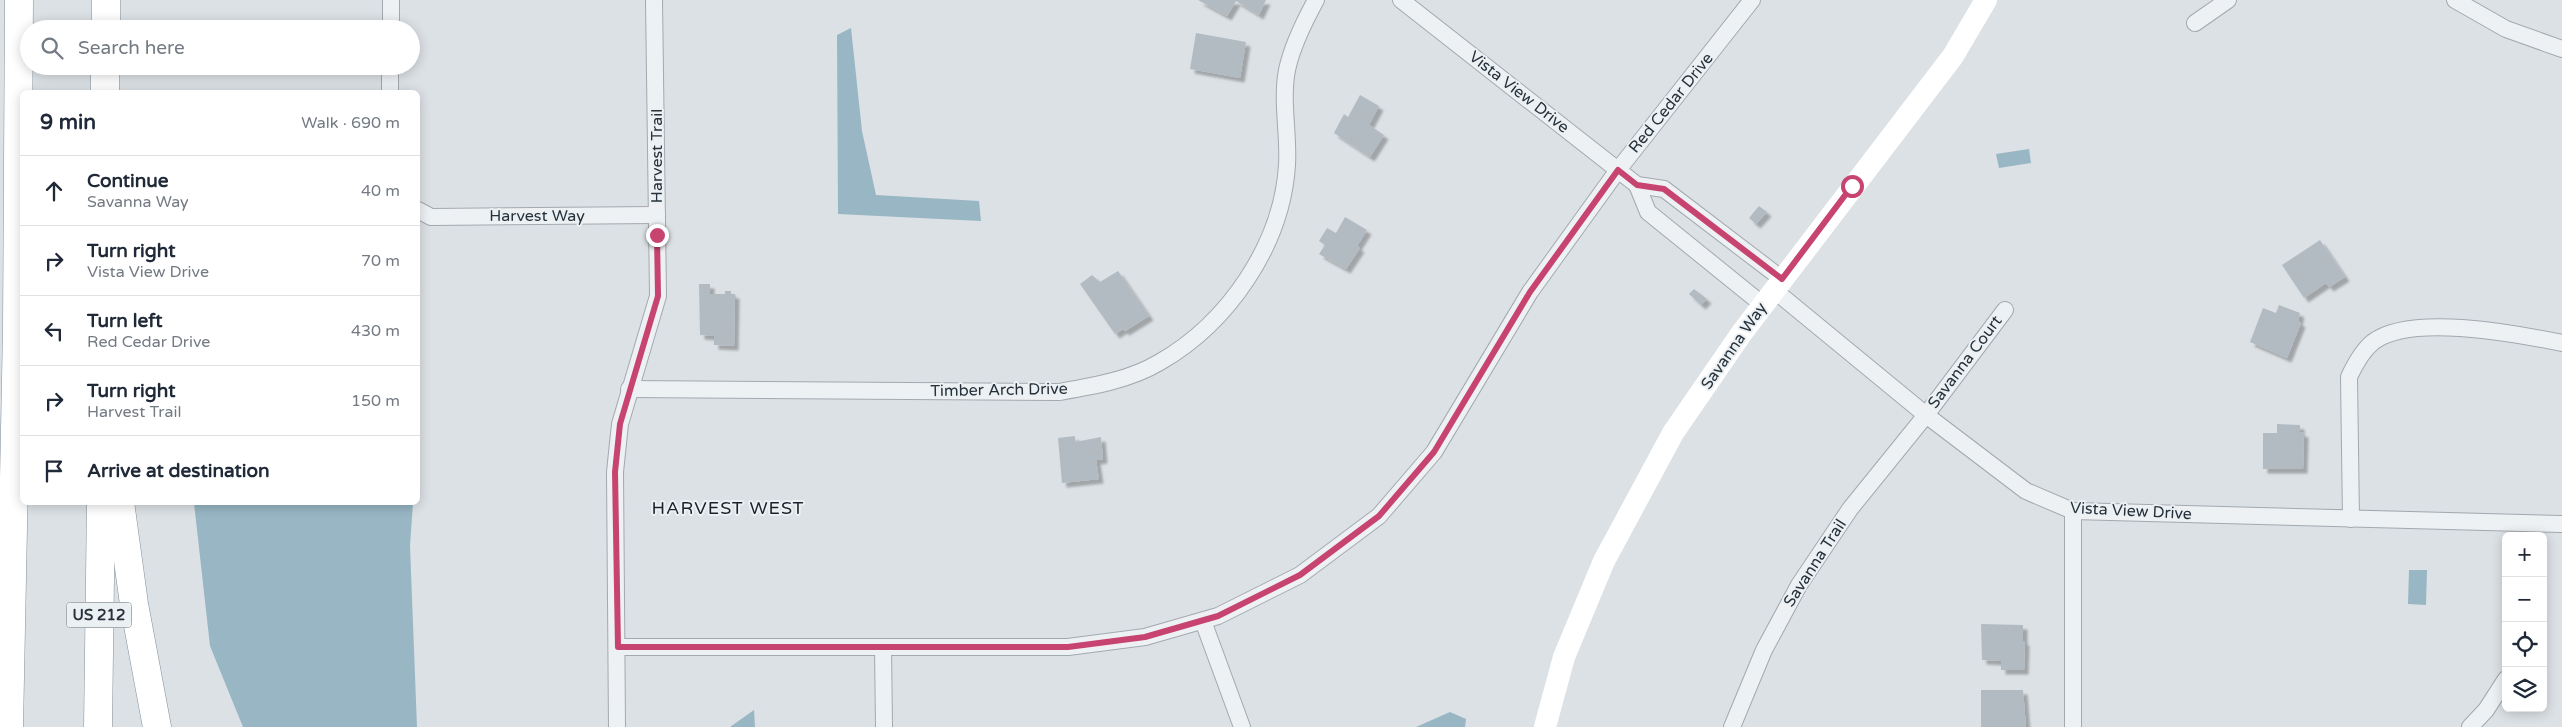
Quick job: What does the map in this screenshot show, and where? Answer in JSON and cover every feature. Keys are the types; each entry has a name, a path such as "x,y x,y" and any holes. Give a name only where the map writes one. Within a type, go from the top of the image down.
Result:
{"highway":[{"path":"9,727 17,328 19,0"},
{"path":"106,0 106,20"},
{"path":"105,75 105,90"},
{"name":"US 212","path":"98,727 101,505"},
{"path":"120,505 134,604 157,727"}],"street":[{"path":"391,0 391,20"},
{"name":"Harvest Trail","path":"617,727 618,647 615,472 620,424 658,296 654,0"},
{"name":"Timber Arch Drive","path":"629,389 1059,392 1108,384 1160,362 1212,324 1250,275 1278,216 1287,165 1287,71 1303,24 1316,0"},
{"name":"Vista View Drive","path":"1401,0 1637,185 1648,212 1773,291"},
{"name":"Red Cedar Drive","path":"618,647 1068,647 1145,637 1203,621 1218,616 1300,575 1379,516 1434,452 1530,292 1618,170 1752,0"},
{"name":"Savanna Way","path":"1545,727 1564,657 1604,561 1673,433 1773,291 1953,56 1986,0"},
{"path":"2195,23 2228,0"},
{"path":"2455,0 2506,29 2562,48"},
{"path":"390,75 390,90"},
{"name":"Vista View Drive","path":"1637,185 1664,189 1773,291 1926,415 2026,491 2073,511 2351,519 2533,530 2562,524"},
{"name":"Harvest Way","path":"420,211 431,216 657,215"},
{"name":"Savanna Court","path":"1926,415 2005,310"},
{"path":"2351,519 2349,377 2360,356 2373,343 2396,332 2420,328 2487,330 2562,342"},
{"name":"Savanna Trail","path":"1732,727 1764,650 1799,585 1850,509 1926,415"},
{"path":"2073,511 2073,727"},
{"path":"1203,621 1242,727"},
{"path":"884,647 884,727"},
{"path":"2470,727 2486,710 2502,685"}],"water":[{"path":"851,28 862,131 876,195 979,201 981,221 838,214 837,35"},
{"path":"2029,149 2031,163 1999,168 1996,154"},
{"path":"194,505 413,505 410,546 417,727 243,727 210,646"},
{"path":"2409,570 2427,570 2426,605 2408,604"},
{"path":"754,710 755,727 730,727"},
{"path":"1450,712 1466,719 1465,727 1416,727"}],"building":[{"path":"1198,0 1266,0 1259,15 1236,1 1227,16"},
{"path":"1196,33 1246,42 1240,78 1190,69"},
{"path":"1360,95 1379,106 1369,125 1384,135 1370,157 1334,133 1344,114 1348,117"},
{"path":"1759,206 1767,212 1756,224 1749,218"},
{"path":"1345,217 1367,230 1357,246 1360,248 1346,269 1319,254 1325,245 1319,241 1327,228 1336,233"},
{"path":"2320,240 2345,277 2329,287 2326,283 2304,298 2282,265"},
{"path":"1118,271 1149,316 1125,331 1123,329 1115,334 1080,284 1092,275 1100,282"},
{"path":"699,284 710,284 710,294 725,294 725,291 731,291 731,294 735,294 734,346 714,345 714,336 700,335"},
{"path":"1694,289 1707,299 1701,305 1689,294"},
{"path":"2279,305 2300,313 2298,321 2301,323 2287,358 2250,342 2263,308 2276,313"},
{"path":"2277,424 2300,425 2300,432 2304,433 2303,469 2263,469 2263,433 2277,433"},
{"path":"1075,436 1075,442 1101,437 1103,459 1096,460 1099,479 1062,483 1058,438"},
{"path":"1981,624 2023,625 2023,641 2025,641 2024,670 2001,670 2001,661 1982,660"},
{"path":"1981,690 2023,690 2026,727 1981,727"}],"district":[{"name":"HARVEST WEST","path":"728,508"}],"route":[{"path":"657,235 658,296 620,424 615,472 618,647 1068,647 1145,637 1218,616 1300,575 1379,516 1434,452 1530,292 1618,170 1637,185 1664,189 1782,279 1852,186"}]}
